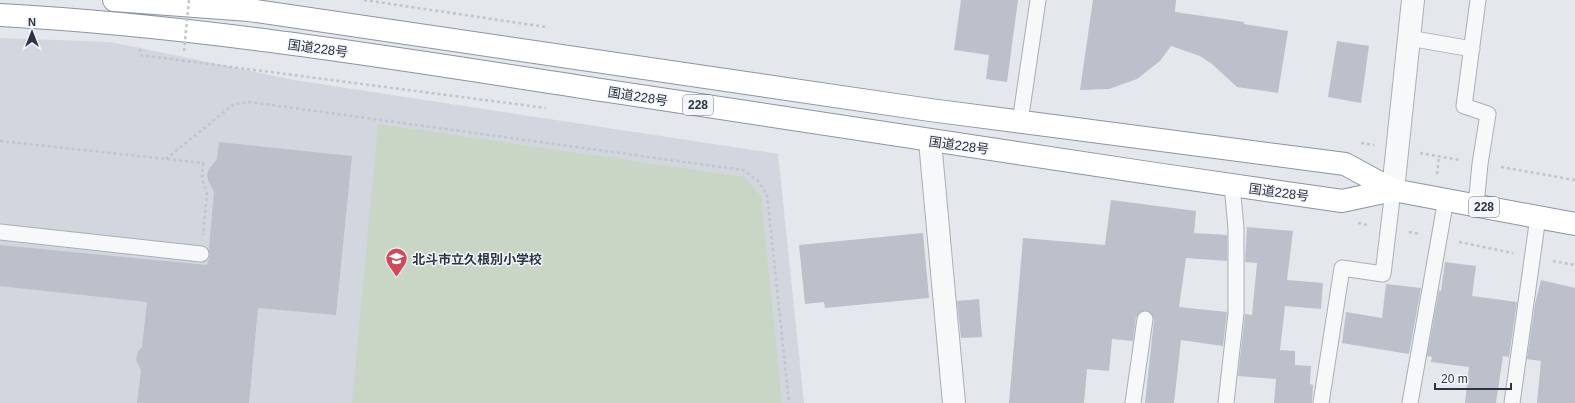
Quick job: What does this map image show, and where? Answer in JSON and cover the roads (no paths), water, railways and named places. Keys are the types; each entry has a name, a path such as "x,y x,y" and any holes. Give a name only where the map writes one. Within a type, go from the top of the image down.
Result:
{"highway":[{"name":"国道228号","path":"114,0 249,10 1020,122 1345,164 1393,190 1575,224"},
{"name":"国道228号","path":"0,15 56,18 214,34 376,56 930,141 1342,201 1393,190"}],"street":[{"path":"1393,190 1413,0"},
{"path":"930,141 954,403"}],"lane":[{"path":"1020,122 1038,0"},
{"path":"1476,205 1480,164 1488,114 1464,106 1478,0"},
{"path":"1409,38 1472,49"},
{"path":"1226,403 1236,313 1236,228 1232,185"},
{"path":"1321,403 1342,268 1383,274 1393,190"},
{"path":"1410,403 1446,199"},
{"path":"1512,403 1538,217"},
{"path":"0,232 202,254"},
{"path":"1133,403 1145,319"}],"place":[{"name":"北斗市立久根別小学校","path":"396,278"}]}
